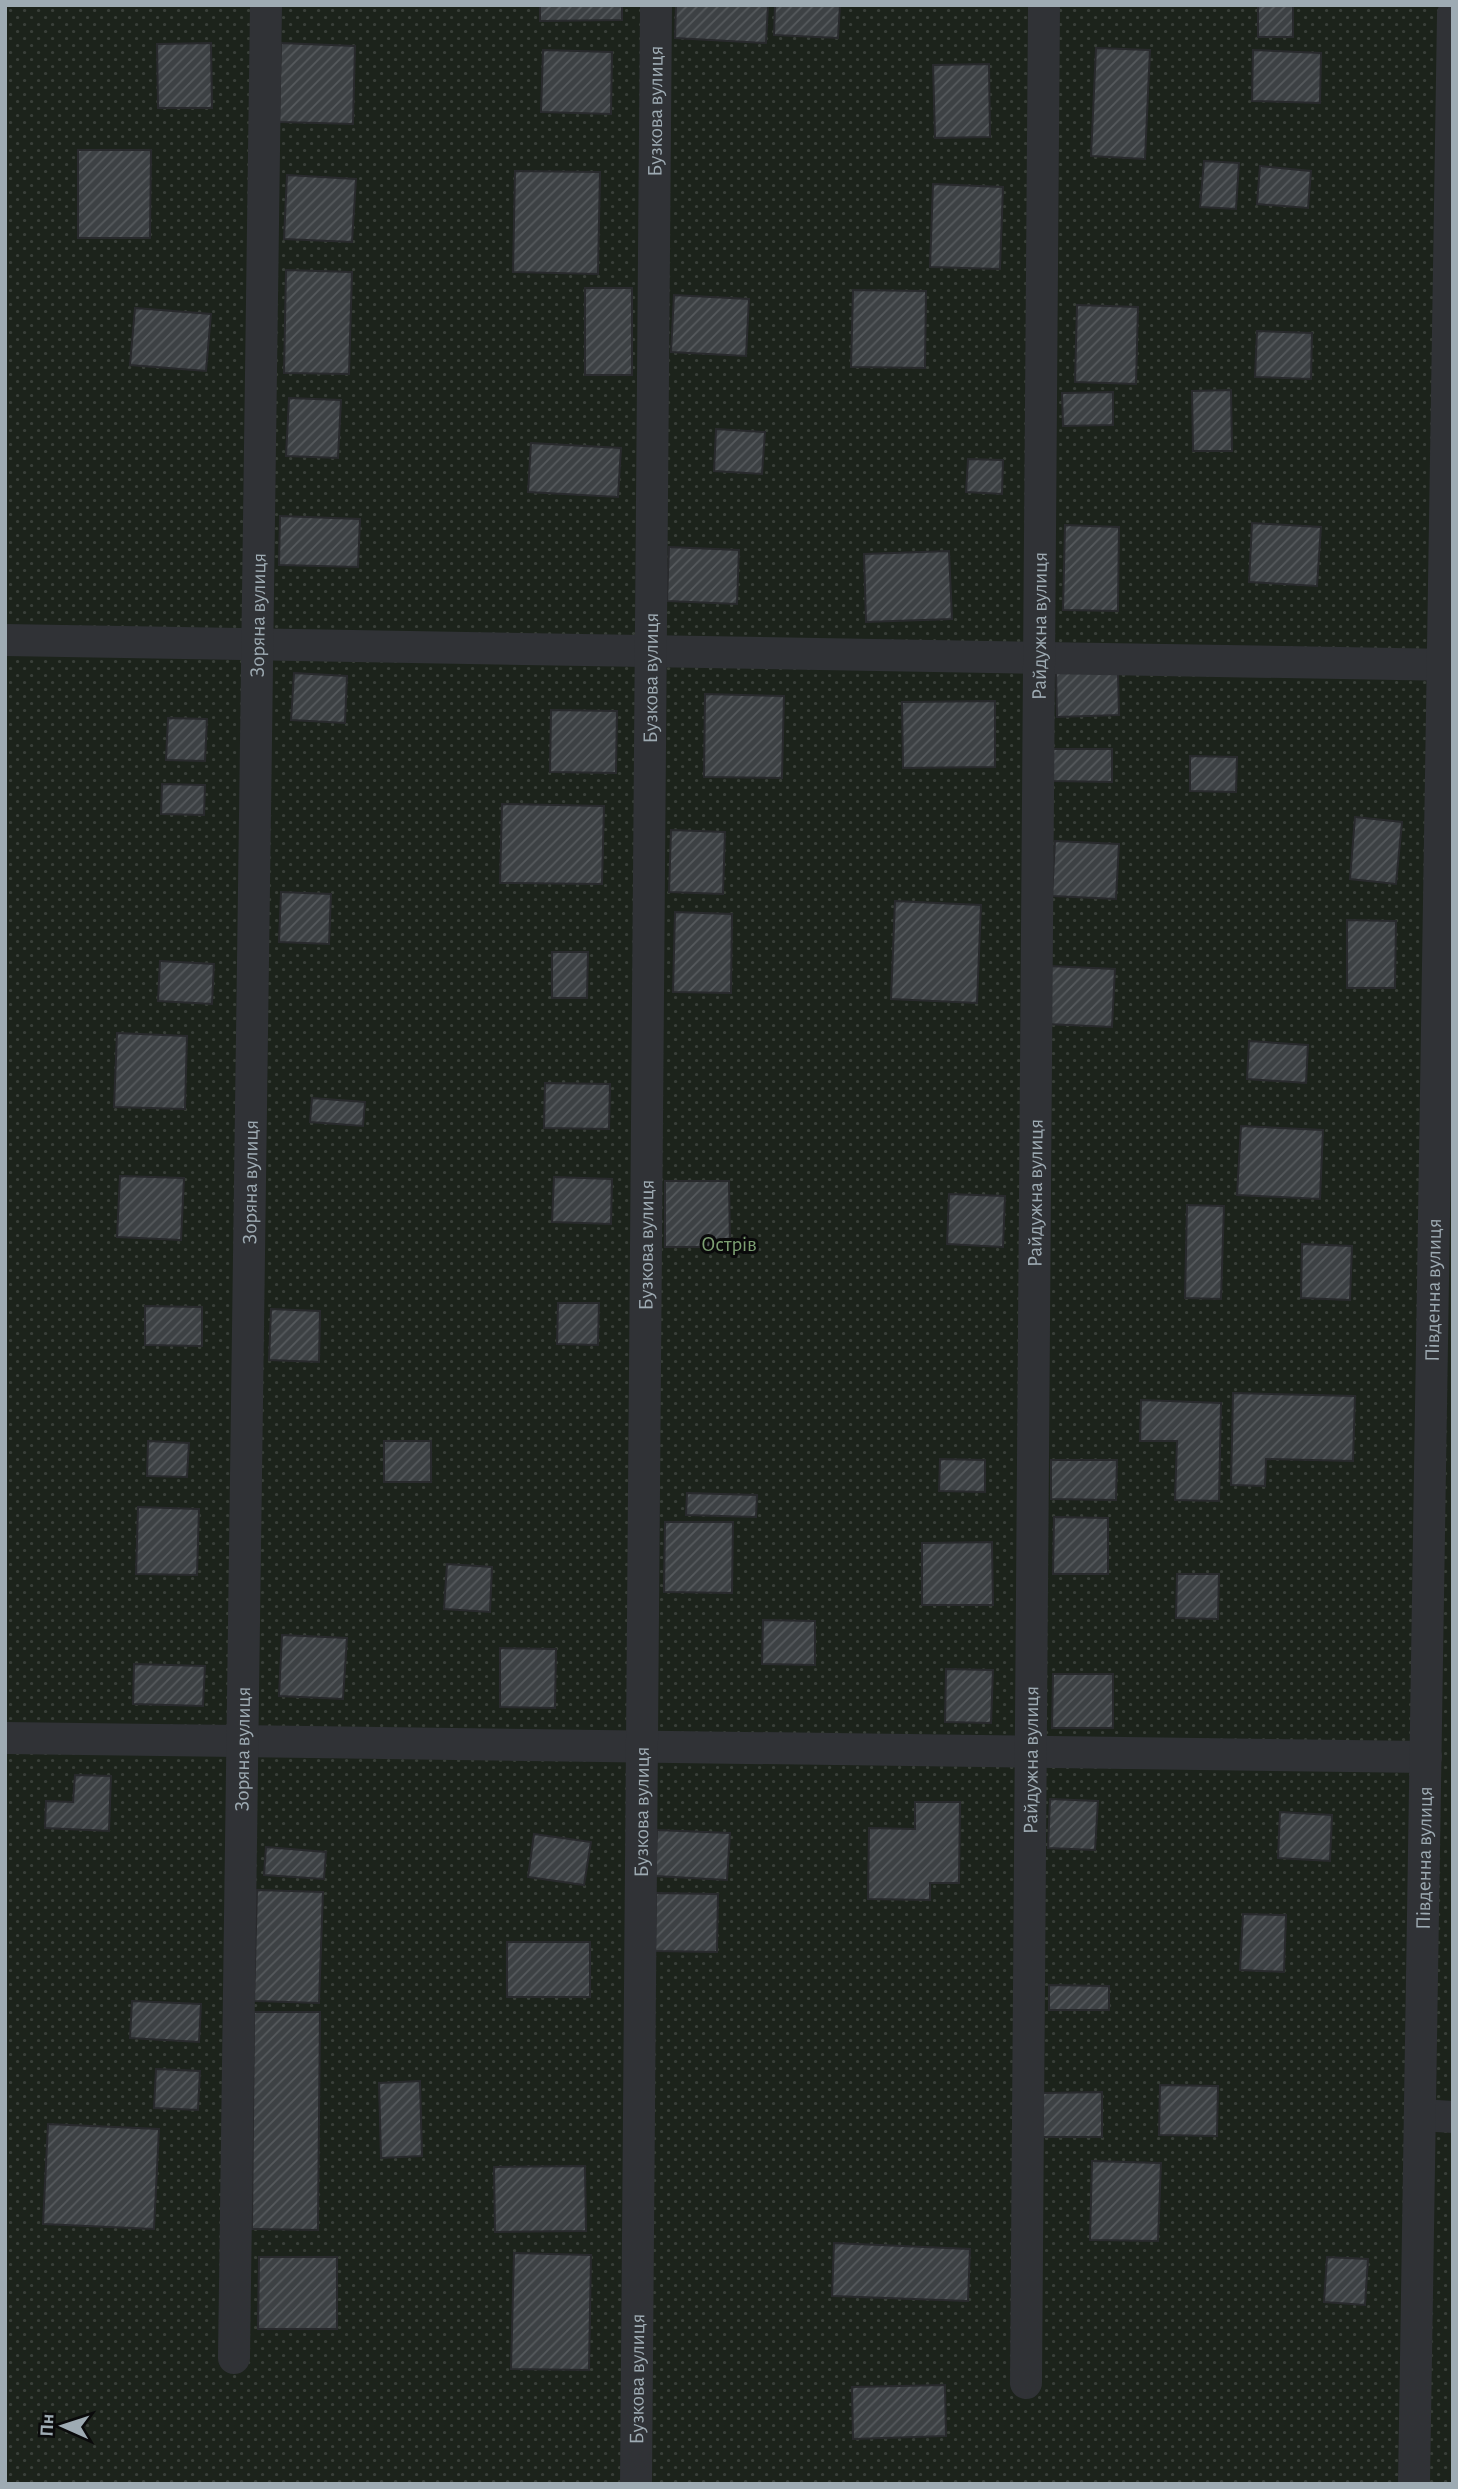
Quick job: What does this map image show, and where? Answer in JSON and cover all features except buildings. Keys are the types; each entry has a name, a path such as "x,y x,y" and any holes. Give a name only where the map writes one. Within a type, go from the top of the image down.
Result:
{"street":[{"name":"Зоряна вулиця","path":"234,2358 266,5"},
{"name":"Бузкова вулиця","path":"636,2484 656,5"},
{"name":"Райдужна вулиця","path":"1026,2382 1044,5"},
{"name":"Південна вулиця","path":"1414,2484 1448,665 1453,14"},
{"path":"5,640 1448,665"},
{"path":"5,1738 1426,1757"},
{"path":"1420,2115 1453,2117"}],"green space":[{"name":"Острів","path":"5,5 1453,5 1453,2484 5,2484"}]}
